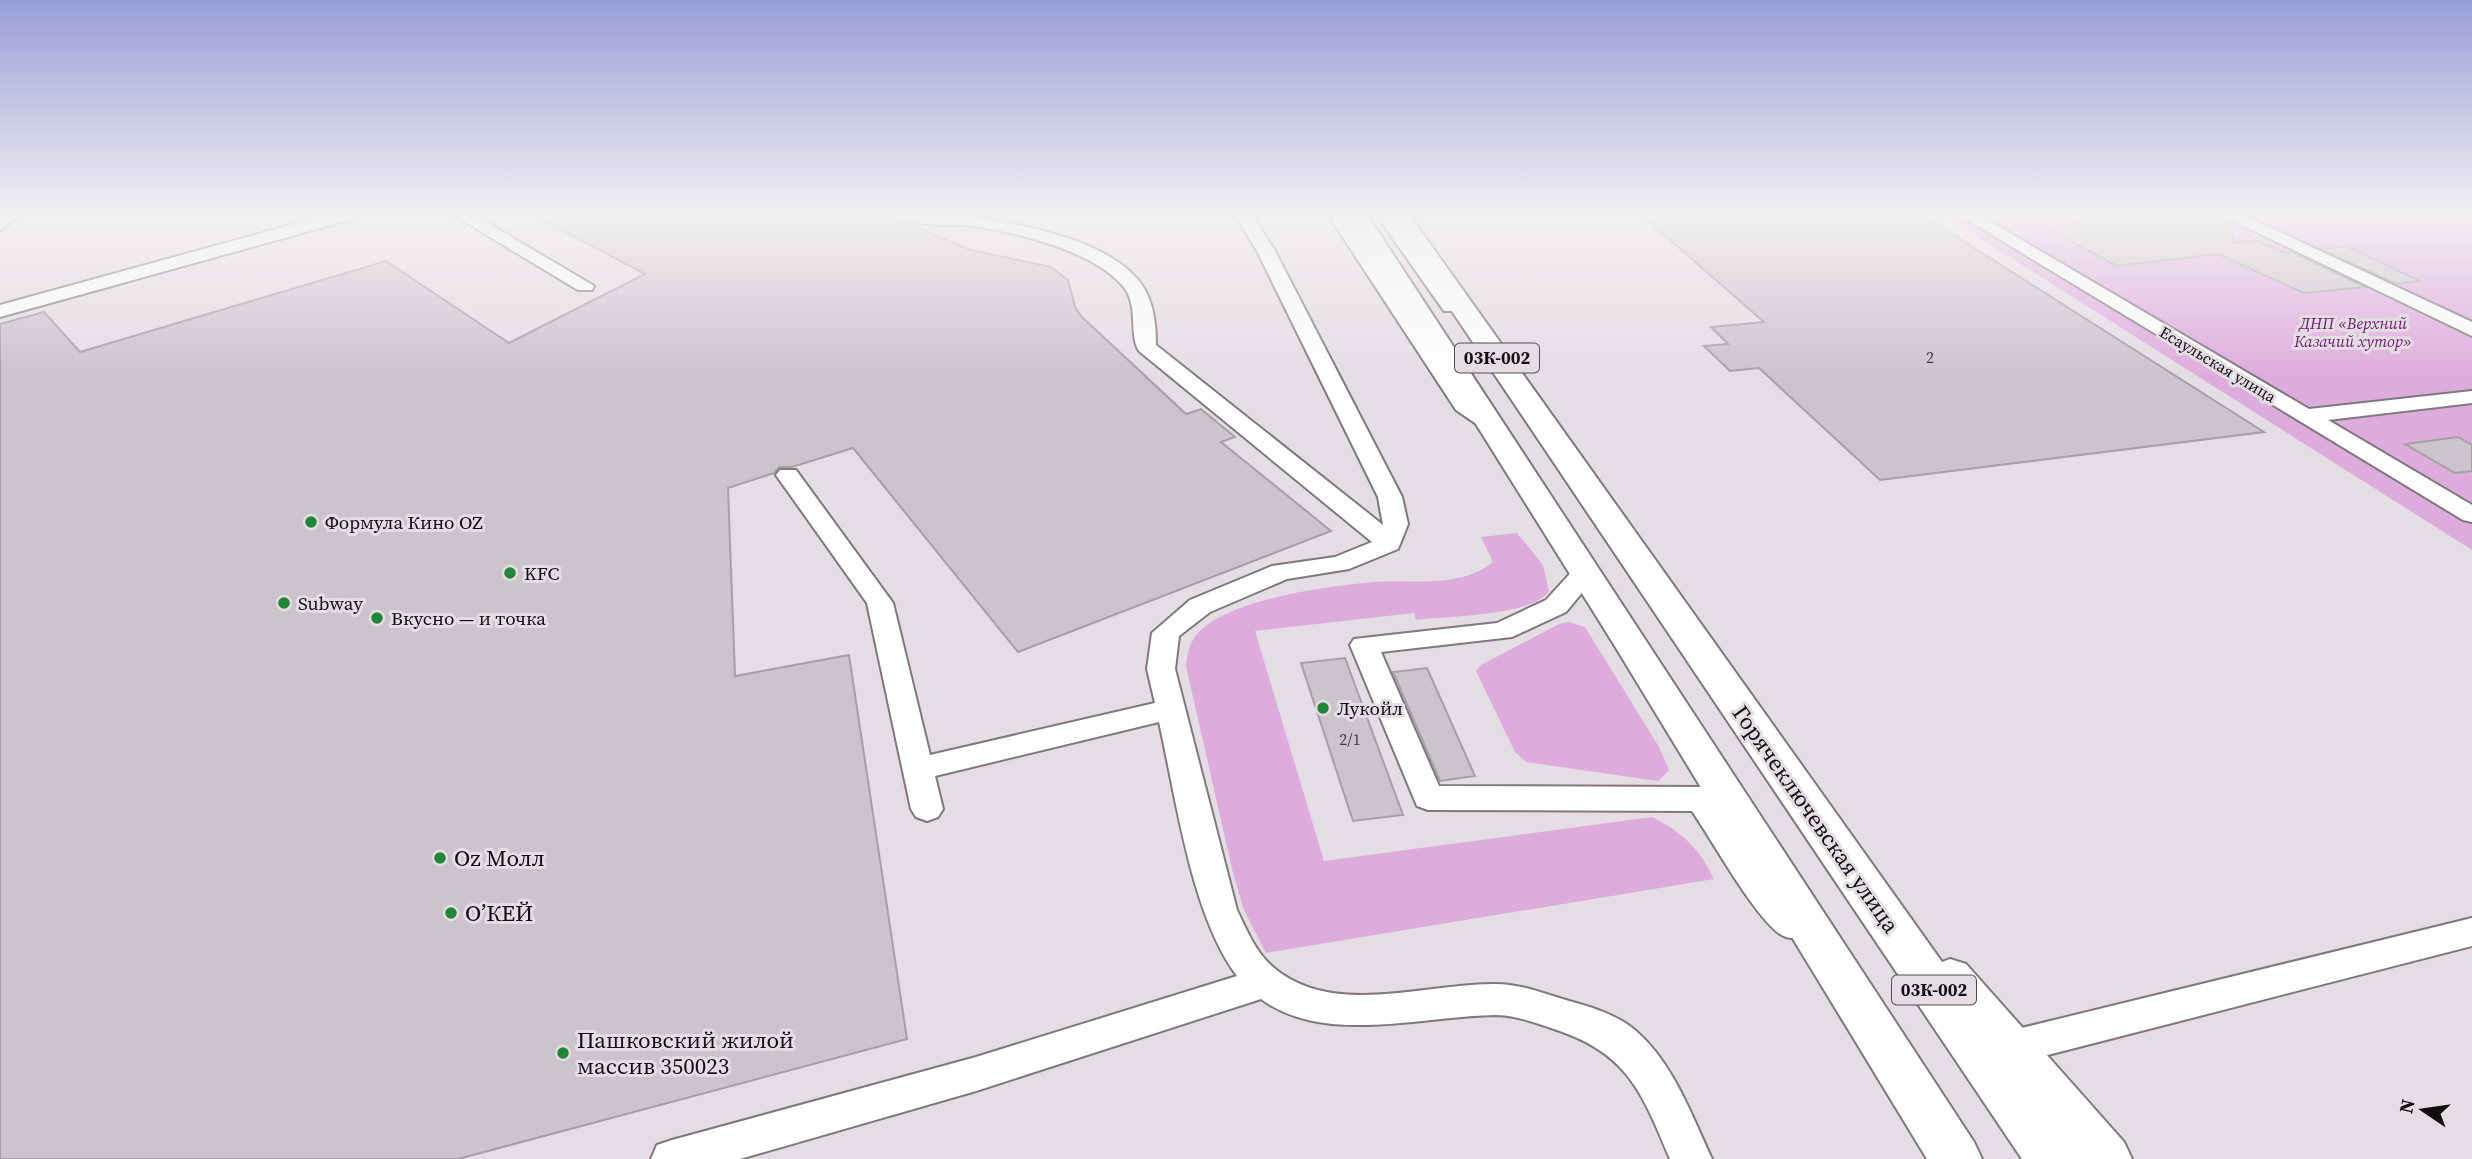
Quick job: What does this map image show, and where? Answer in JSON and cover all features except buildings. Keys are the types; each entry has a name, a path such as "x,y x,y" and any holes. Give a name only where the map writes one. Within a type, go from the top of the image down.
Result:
{"main road":[{"name":"03К-002","path":"1389,267 1586,572 1956,1159"},
{"name":"03К-002","path":"1435,267 1534,412"},
{"path":"1451,267 1460,279 1455,295"},
{"name":"Горячеключевская улица","path":"1534,412 2052,1159"},
{"path":"1817,820 2106,1159"},
{"path":"1831,962 1872,1054 1934,1159"}],"street":[{"path":"0,311 159,267"},
{"path":"552,267 585,286"},
{"path":"1110,267 1129,281 1142,307 1147,320 1146,347 1358,514 1389,544"},
{"path":"1274,267 1390,496 1396,524 1389,544 1340,564 1281,572 1200,606 1166,633 1161,669 1233,947 1264,983 1291,1001 1339,1011 1505,1000 1597,1028 1624,1044 1674,1121 1691,1159"},
{"path":"1371,267 1464,405 1486,420"},
{"path":"1422,267 1517,399 1534,412"},
{"name":"Есаульская улица","path":"2055,267 2472,514"},
{"path":"2339,267 2472,330"},
{"path":"2305,416 2472,397"},
{"path":"788,475 880,603 927,809"},
{"path":"1586,572 1556,606 1502,631 1364,645 1428,798 1701,799 1773,905 1831,962"},
{"path":"918,769 1171,709"},
{"path":"2009,1048 2472,932"},
{"path":"672,1159 976,1074 1264,983"}],"green space":[{"name":"ДНП «Верхний Казачий хутор»","path":"2025,267 2472,267 2472,550"},
{"path":"1517,533 1543,565 1549,591 1526,606 1467,616 1416,620 1414,613 1255,631 1324,861 1652,817 1689,842 1714,879 1266,953 1244,910 1233,873 1186,666 1193,640 1206,626 1225,615 1275,597 1354,584 1436,581 1466,576 1493,562 1481,537"},
{"path":"1569,622 1585,627 1659,747 1669,770 1658,781 1526,762 1515,752 1476,671 1481,665 1559,624"}],"place":[{"name":"Формула Кино OZ","path":"311,522"},
{"name":"KFC","path":"510,573"},
{"name":"Subway","path":"284,603"},
{"name":"Вкусно — и точка","path":"377,618"},
{"name":"Лукойл","path":"1323,708"},
{"name":"Oz Молл","path":"440,858"},
{"name":"О’КЕЙ","path":"451,913"},
{"name":"Пашковский жилой массив 350023","path":"563,1053"}]}
